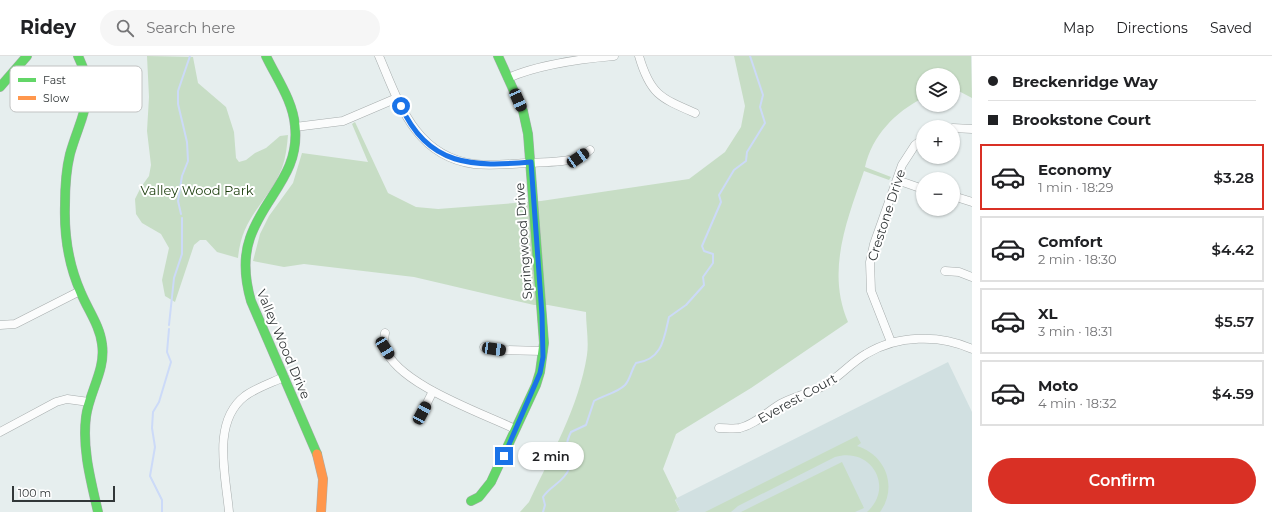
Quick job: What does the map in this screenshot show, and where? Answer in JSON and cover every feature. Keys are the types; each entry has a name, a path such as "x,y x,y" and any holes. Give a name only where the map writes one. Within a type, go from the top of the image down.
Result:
{"street":[{"path":"19,66 27,56"},
{"path":"78,56 83,66"},
{"name":"Valley Wood Drive","path":"266,56 290,104 295,127 295,148 288,173 254,230 246,254 245,278 251,301 320,466 323,492 321,512"},
{"path":"379,56 405,115 420,136 429,144 449,157 467,163 486,165 578,158 590,150"},
{"name":"Springwood Drive","path":"471,501 479,497 491,482 537,381 540,373 543,351 531,162 526,123 498,56"},
{"path":"508,78 528,70 594,58 614,56"},
{"path":"639,56 644,73 655,91 670,103 695,113"},
{"path":"0,88 10,76"},
{"path":"295,127 343,121 397,98"},
{"path":"84,112 70,153 65,193 65,212 68,249 80,291 100,334 103,352 100,370 89,402 86,428 86,449 98,512"},
{"path":"960,128 972,129"},
{"name":"Crestone Drive","path":"891,342 872,291 869,271 874,244 897,180 907,156 916,146"},
{"path":"897,180 916,187"},
{"path":"960,198 972,202"},
{"path":"945,271 959,272 972,277"},
{"path":"0,325 15,324 80,291"},
{"path":"385,333 385,348 392,360 406,374 422,386 515,429"},
{"name":"Everest Court","path":"719,428 739,428 754,422 782,404 827,384 866,354 891,342 914,339 940,340 957,343 972,349"},
{"path":"484,348 543,351"},
{"path":"229,512 223,438 228,418 244,397 284,377"},
{"path":"422,413 434,391"},
{"path":"0,432 56,402 67,399 89,402"}],"shaded area":[{"path":"948,362 972,412 972,512 676,512 680,510 675,499"}],"green space":[{"name":"Valley Wood Park","path":"147,56 193,57 198,83 226,107 234,132 236,158 239,162 246,160 255,153 266,148 280,136 288,135 282,168 270,191 250,220 240,243 238,258 217,252 206,240 200,240 194,245 175,302 165,296 162,280 169,248 161,234 142,223 136,214 135,199 149,176 151,165 147,131 149,97"},
{"path":"734,56 971,56 972,98 960,92 960,68 916,68 916,102 903,110 894,118 879,135 873,145 865,167 891,177 889,180 864,171 851,208 841,246 839,265 839,284 842,303 848,322 751,388 676,434 663,469 677,498 675,500 680,510 676,512 520,512 529,502 555,449 578,393 588,350 586,312 548,305 534,305 414,277 304,264 284,267 253,261 260,234 269,216 293,183 302,153 368,162 352,124 355,122 388,193 416,207 438,209 541,201 689,179 725,152 741,127 745,106"},
{"path":"857,436 861,443 857,446 867,450 875,457 882,464 886,473 888,492 880,512 867,512 875,502 879,491 879,481 875,471 868,463 859,457 848,455 835,457 738,506 731,512 705,512"},
{"path":"842,462 864,508 855,512 741,512"}],"waterway":[{"path":"181,214 178,201 182,176 188,161 187,142 178,104 178,91 190,56"},
{"path":"543,512 545,505 543,497 564,477 569,469 570,460 567,445 571,432 586,425 594,401 622,388 630,377 636,363 645,361 657,353 663,340 669,317 686,305 704,285 703,277 713,263 713,254 704,251 702,246 721,202 719,195 734,170 746,161 747,152 765,123 760,107 763,95 750,56"},
{"path":"169,325 174,278 182,254 182,218"},
{"path":"162,512 162,500 150,476 155,447 152,428 153,412 159,402 171,362 167,352 169,329"}],"traffic: fast":[{"path":"18,66 27,56"},
{"path":"78,56 82,66"},
{"path":"266,56 288,99 294,117 295,143 287,172 256,223 250,238 246,253 247,285 251,301 317,454"},
{"path":"471,501 479,497 491,482 536,385 540,372 544,343 528,134 523,111 498,56"},
{"path":"0,87 10,76"},
{"path":"84,112 70,154 68,166 65,192 65,228 73,272 96,324 102,344 102,363 90,399 85,429 86,453 98,512"}],"traffic: slow":[{"path":"317,454 323,479 321,512"}],"route":[{"path":"401,106 405,115 420,136 429,144 449,157 473,164 486,165 531,162 544,344 543,357 536,385 504,456"}]}
